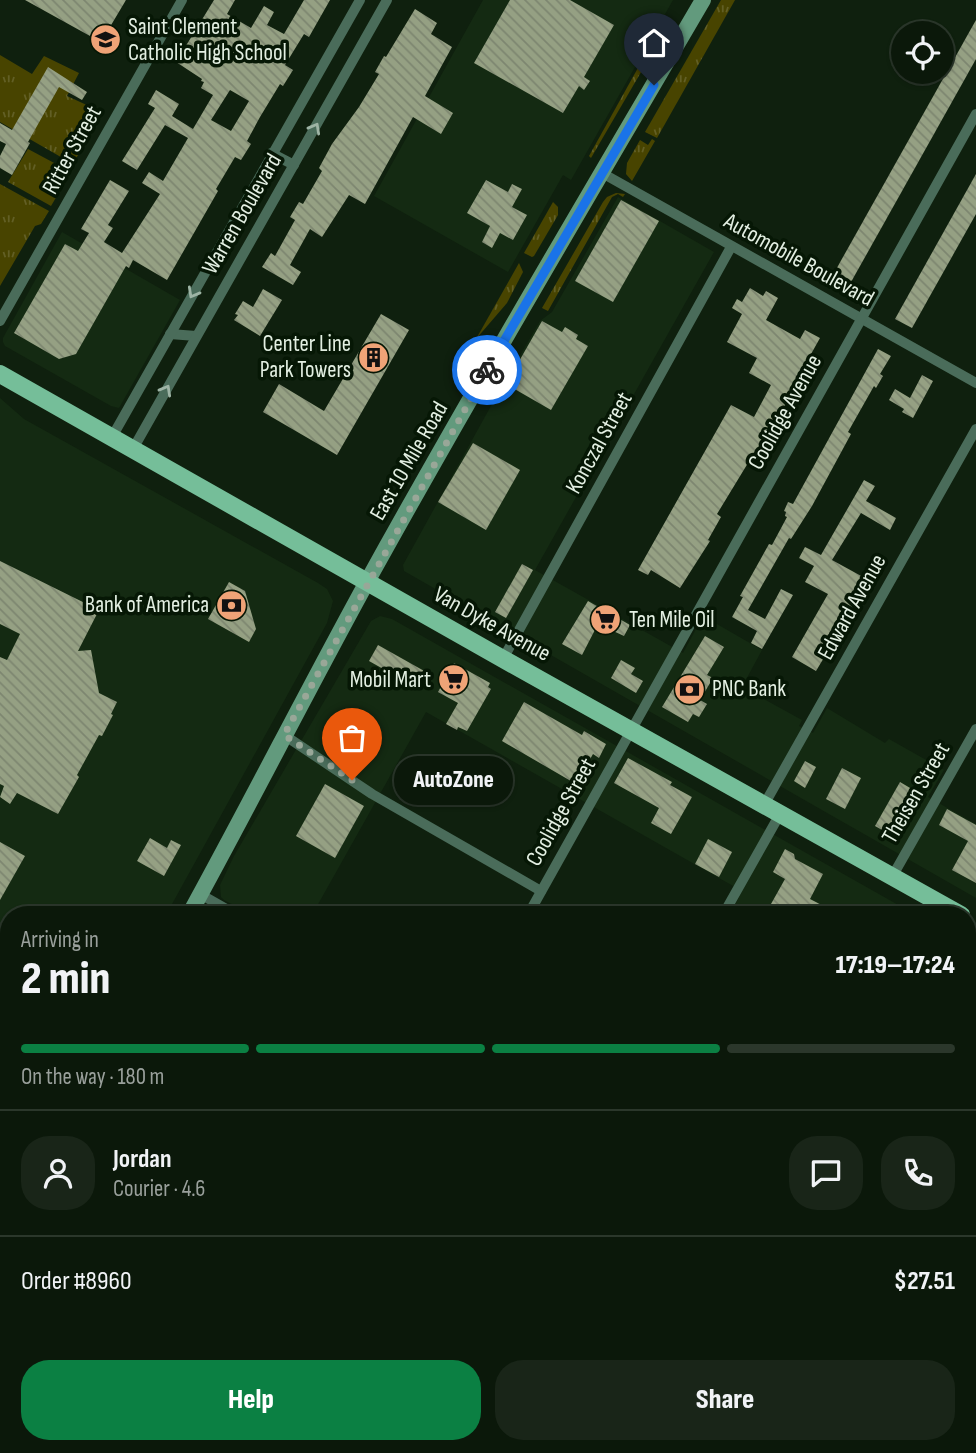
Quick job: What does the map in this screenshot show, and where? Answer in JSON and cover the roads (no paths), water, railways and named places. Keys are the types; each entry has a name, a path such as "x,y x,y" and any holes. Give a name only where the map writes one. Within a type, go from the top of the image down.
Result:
{"main road":[{"name":"East 10 Mile Road","path":"194,906 367,582 504,340 703,0"},
{"name":"Van Dyke Avenue","path":"0,374 892,877 935,906"}],"street":[{"name":"Ritter Street","path":"0,321 182,0"},
{"name":"Warren Boulevard","path":"112,437 360,0"},
{"name":"Warren Boulevard","path":"133,449 387,0"},
{"name":"Coolidge Avenue","path":"631,730 976,114"},
{"path":"271,153 294,165"},
{"name":"Automobile Boulevard","path":"602,173 976,383"},
{"name":"Konczal Street","path":"503,659 731,247"},
{"path":"170,334 196,336"},
{"name":"Edward Avenue","path":"727,906 772,810 976,429"},
{"name":"Theisen Street","path":"892,877 976,729"},
{"name":"Coolidge Street","path":"533,906 631,730"},
{"path":"284,735 372,794 541,891"},
{"path":"200,894 221,906"}],"place":[{"name":"Saint Clement Catholic High School","path":"105,40"},
{"name":"Center Line Park Towers","path":"374,357"},
{"name":"Bank of America","path":"232,605"},
{"name":"Ten Mile Oil","path":"606,620"},
{"name":"Mobil Mart","path":"454,680"},
{"name":"PNC Bank","path":"689,689"},
{"name":"AutoZone","path":"352,780"}]}
